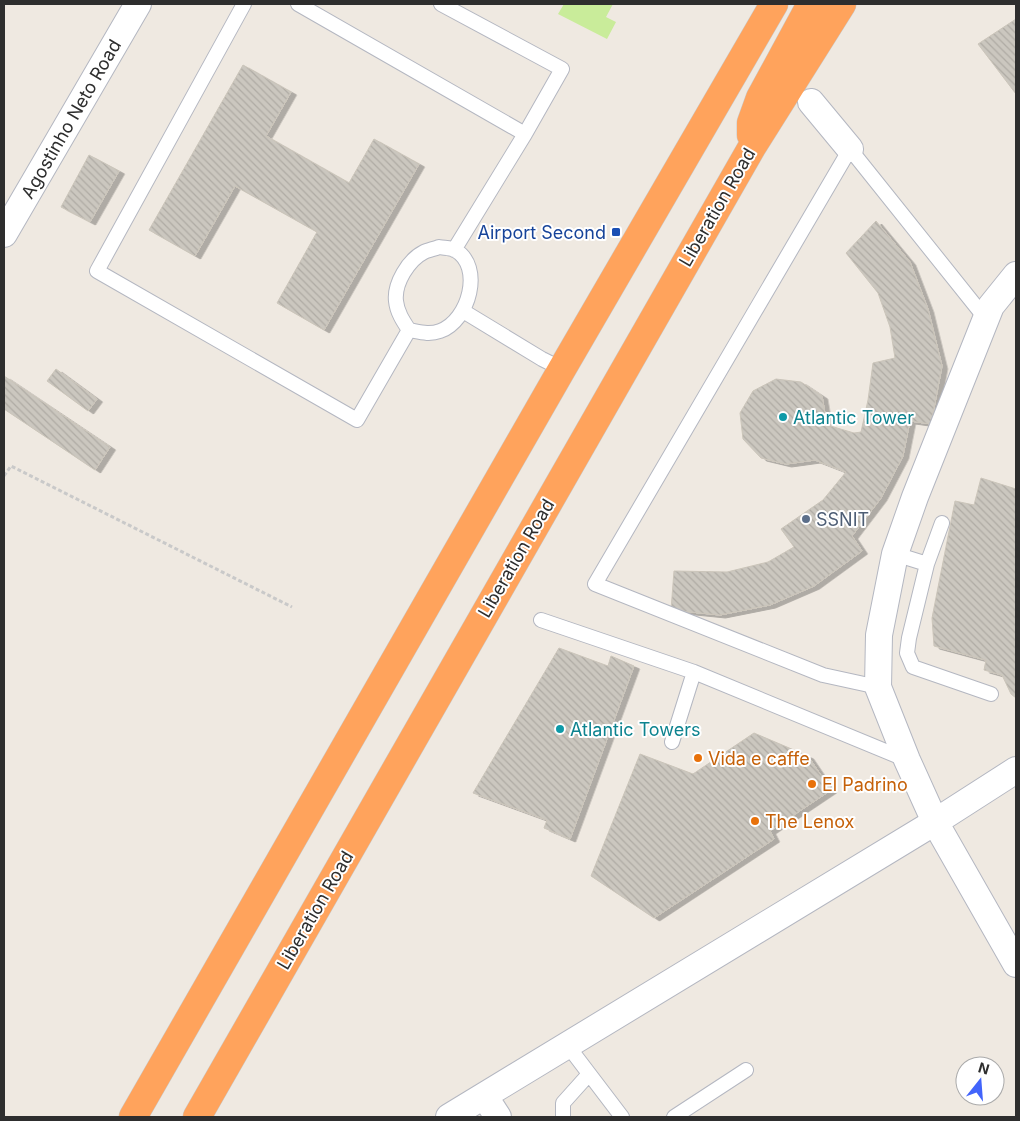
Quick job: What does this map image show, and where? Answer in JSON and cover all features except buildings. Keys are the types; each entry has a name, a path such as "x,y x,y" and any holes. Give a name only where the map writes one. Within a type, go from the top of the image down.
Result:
{"highway":[{"path":"133,1117 562,369 774,4"},
{"path":"752,147 751,123 760,98 811,4"},
{"name":"Liberation Road","path":"197,1117 752,147 842,4"}],"street":[{"name":"Agostinho Neto Road","path":"4,234 138,4"},
{"path":"811,102 850,149"},
{"path":"1016,275 991,306 915,497 895,554 878,635 878,688 906,760 935,822 1016,964"},
{"path":"450,1117 492,1107 568,1046 935,822 1016,770"}],"lane":[{"path":"244,4 97,271 357,420 409,330"},
{"path":"298,4 525,134"},
{"path":"441,4 562,69 525,134 454,250"},
{"path":"878,688 824,675 595,584 850,149 986,319"},
{"path":"439,247 454,250 465,260 470,278 470,293 463,310 456,321 441,330 426,334 409,330 400,317 396,301 398,286 407,266 423,252 439,247"},
{"path":"463,310 542,359 562,369"},
{"path":"942,523 927,564 907,653 913,667 991,694"},
{"path":"895,554 927,564"},
{"path":"541,620 694,672 906,760"},
{"path":"672,742 694,672"},
{"path":"568,1046 622,1117"},
{"path":"674,1117 746,1070"},
{"path":"563,1117 563,1103 590,1074"}],"path":[{"path":"4,476 11,466 292,607"}],"green space":[{"path":"564,4 613,4 606,17 616,22 607,39 558,14"}],"place":[{"name":"Airport Second","path":"616,232"},
{"name":"Atlantic Tower","path":"783,417"},
{"name":"SSNIT","path":"806,519"},
{"name":"Atlantic Towers","path":"560,729"},
{"name":"Vida e caffe","path":"698,758"},
{"name":"El Padrino","path":"812,784"},
{"name":"The Lenox","path":"755,821"}]}
